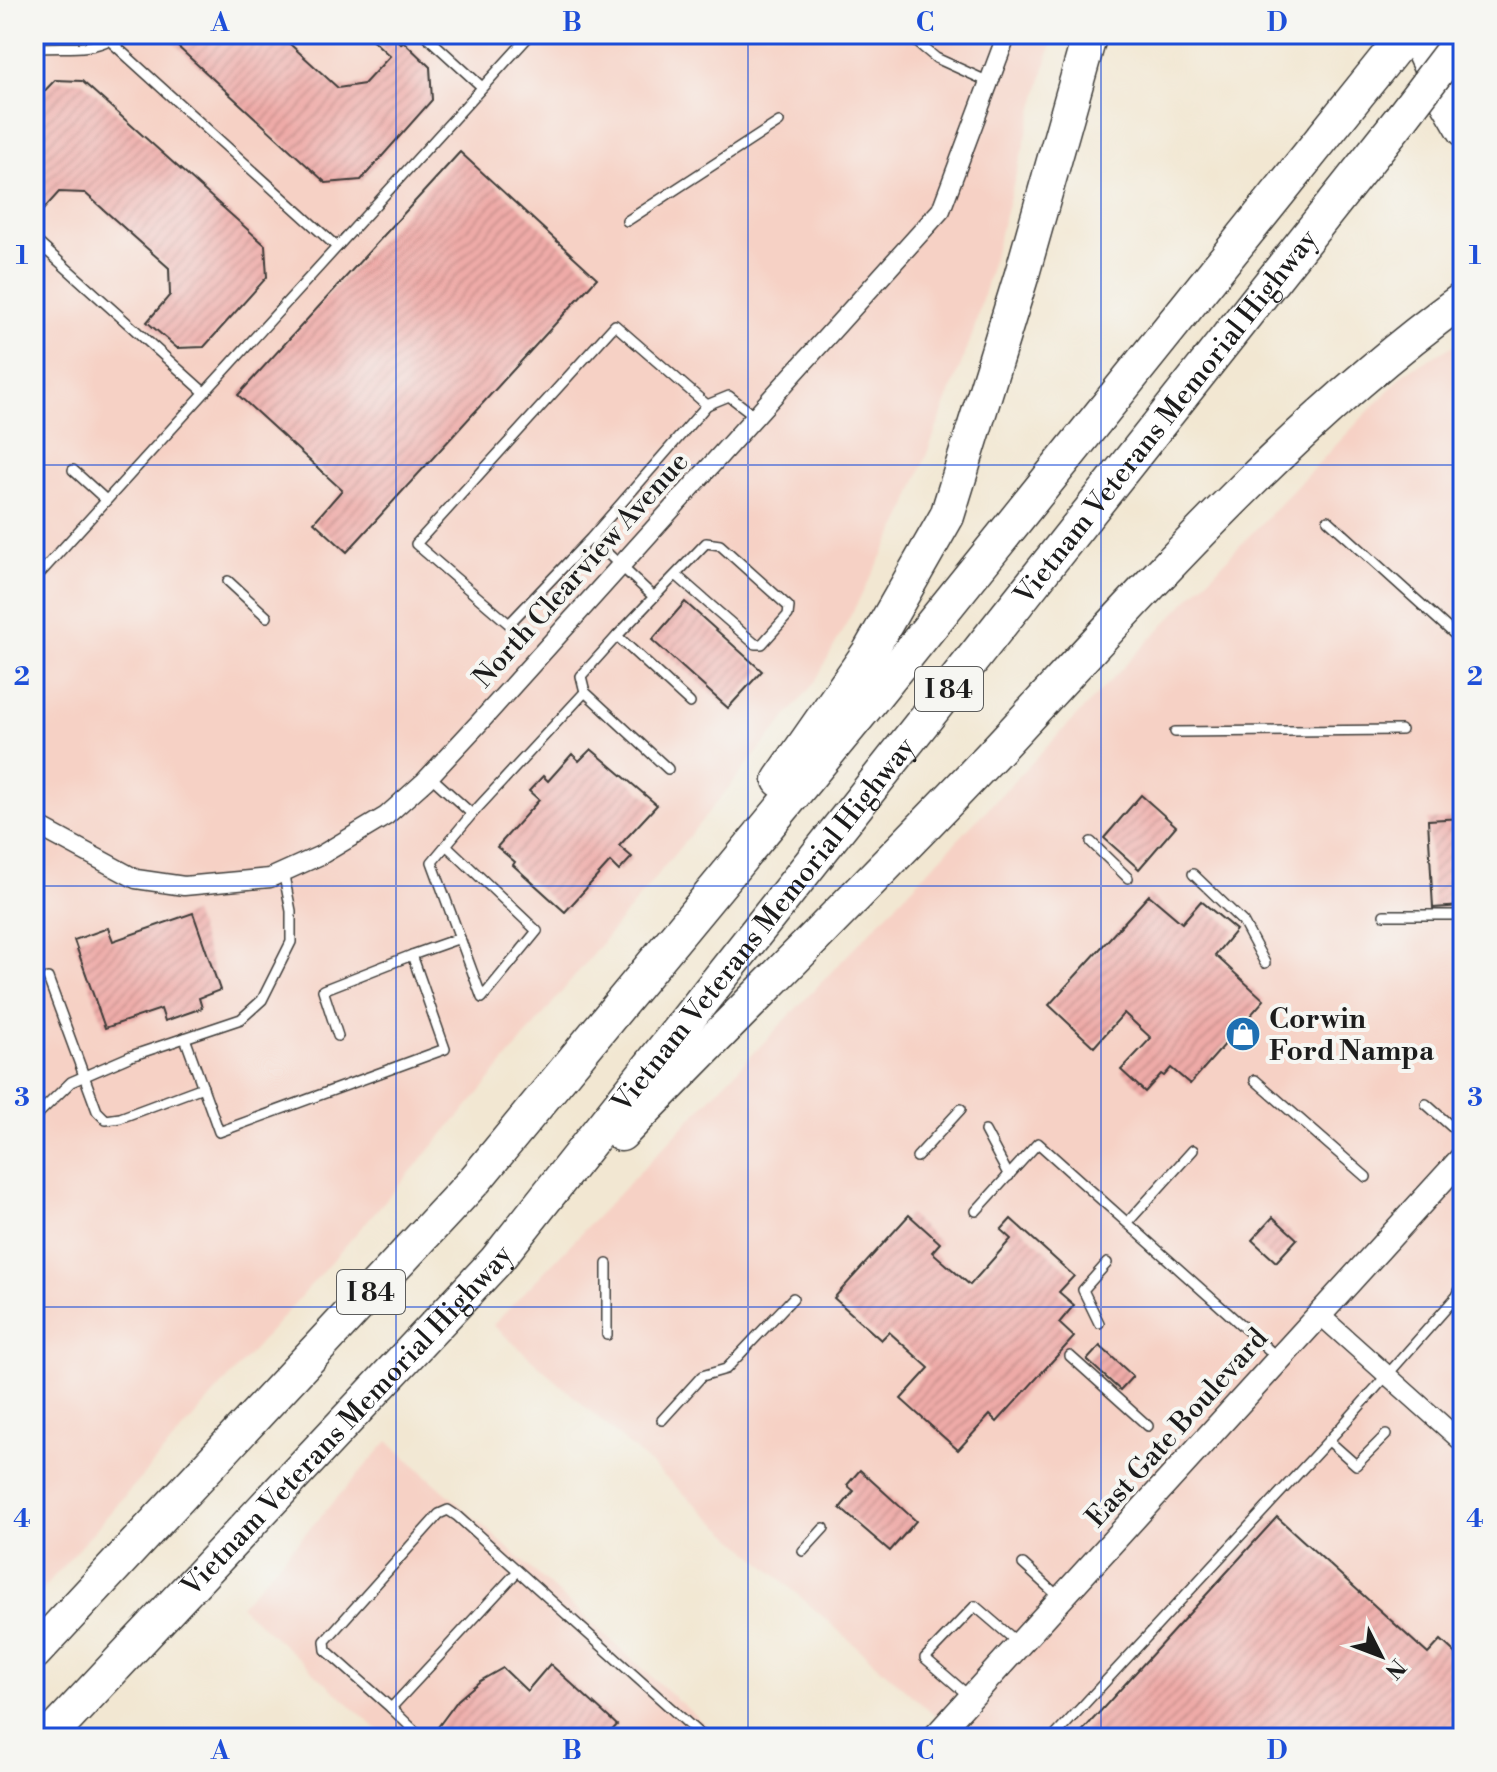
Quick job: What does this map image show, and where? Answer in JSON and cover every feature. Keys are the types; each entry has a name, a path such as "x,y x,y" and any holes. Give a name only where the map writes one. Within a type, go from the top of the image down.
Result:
{"highway":[{"path":"693,918 765,802 870,651 947,516 1022,274 1090,34"},
{"name":"Vietnam Veterans Memorial Highway","path":"48,1738 495,1262 1463,37"},
{"name":"Vietnam Veterans Memorial Highway","path":"34,1653 475,1180 693,918 1402,41"},
{"path":"495,1262 962,786 1155,580 1343,395 1403,342 1463,299"},
{"path":"1403,342 1463,322"}],"main road":[{"path":"1402,41 1439,90 1463,131"}],"street":[{"name":"North Clearview Avenue","path":"34,824 136,879 184,886 270,878 321,855 386,816 430,776 941,210 1007,34"},
{"name":"East Gate Boulevard","path":"934,1738 1463,1157"},
{"path":"1320,1315 1463,1443"}],"lane":[{"path":"424,34 482,87"},
{"path":"36,574 531,34"},
{"path":"907,34 936,58 989,82"},
{"path":"34,49 53,46 93,48 110,37 337,247"},
{"path":"627,221 779,122"},
{"path":"34,239 204,392"},
{"path":"34,262 46,250"},
{"path":"707,405 615,325 416,544 509,624 591,538 707,405 729,396 755,416"},
{"path":"73,470 106,500"},
{"path":"1328,520 1463,642"},
{"path":"591,538 654,597"},
{"path":"668,769 585,692 581,676 706,543 720,545 789,607 788,615 762,644 755,644 676,575"},
{"path":"228,581 267,617"},
{"path":"617,636 690,703"},
{"path":"446,845 537,931 482,998 432,862 446,845 472,814 585,692"},
{"path":"1175,732 1401,730"},
{"path":"430,776 472,814"},
{"path":"1091,842 1128,878"},
{"path":"34,1118 71,1082 131,1056 241,1019 262,1000 291,942 291,911 283,871"},
{"path":"1193,874 1243,922 1265,963"},
{"path":"1384,915 1463,915"},
{"path":"338,1036 323,990 460,938"},
{"path":"185,1038 219,1132 445,1049 412,955"},
{"path":"48,978 97,1111 106,1120 120,1118 203,1087"},
{"path":"1255,1080 1366,1177"},
{"path":"1426,1104 1463,1137"},
{"path":"917,1157 961,1109"},
{"path":"985,1131 1009,1176"},
{"path":"976,1211 1038,1143 1279,1359"},
{"path":"1128,1222 1193,1150"},
{"path":"1099,1323 1083,1290 1107,1263"},
{"path":"607,1264 607,1335"},
{"path":"1053,1738 1329,1441 1457,1296 1463,1282"},
{"path":"662,1420 702,1376 726,1369 793,1298"},
{"path":"1070,1356 1148,1426"},
{"path":"1329,1441 1356,1465 1386,1435"},
{"path":"422,1738 326,1650 325,1641 439,1514 448,1510 704,1738"},
{"path":"803,1551 824,1528"},
{"path":"1023,1564 1061,1599"},
{"path":"391,1708 518,1571"},
{"path":"971,1698 925,1658 975,1606 1019,1644"},
{"path":"1458,1738 1463,1732"}],"shaded area":[{"path":"34,34 1054,34 973,333 902,519 815,682 472,1102 34,1599"},
{"path":"1463,340 1463,1738 960,1738 493,1325 1406,372"},
{"path":"388,1441 720,1738 387,1738 240,1606"}],"building":[{"path":"164,34 279,34 338,88 364,84 390,56 366,34 391,34 401,44 403,41 430,67 432,100 361,180 326,183"},
{"path":"55,80 82,81 265,245 267,277 204,347 177,348 147,322 170,295 169,268 85,193 59,192 34,220 34,102"},
{"path":"460,152 597,278 347,552 314,522 342,490 238,395"},
{"path":"685,602 762,671 728,708 652,640"},
{"path":"591,749 657,805 619,846 632,857 619,871 610,862 565,912 497,847 539,800 529,791 543,776 548,781 572,754 579,761"},
{"path":"1141,795 1176,826 1139,869 1104,838"},
{"path":"1463,818 1463,906 1433,908 1428,820"},
{"path":"1149,895 1182,923 1201,901 1236,930 1215,955 1264,1000 1190,1084 1171,1068 1145,1092 1121,1070 1151,1038 1124,1013 1094,1047 1049,1005"},
{"path":"193,913 220,990 199,998 202,1008 165,1021 161,1009 105,1028 74,940 108,928 113,941"},
{"path":"909,1215 940,1243 932,1252 970,1285 1011,1239 1001,1230 1011,1219 1074,1276 1059,1292 1074,1305 1059,1323 1074,1337 997,1422 990,1415 958,1450 901,1399 929,1368 889,1332 881,1340 834,1298"},
{"path":"1273,1217 1297,1239 1276,1262 1252,1240"},
{"path":"1100,1346 1133,1376 1120,1390 1087,1360"},
{"path":"860,1470 916,1521 890,1551 840,1508 854,1491 847,1485"},
{"path":"1277,1517 1428,1654 1441,1640 1463,1660 1463,1713 1459,1718 1462,1720 1446,1738 1076,1738"},
{"path":"550,1664 617,1725 605,1738 443,1738 435,1731 458,1700 480,1681 503,1668 527,1691"}],"place":[{"name":"Corwin Ford Nampa","path":"1243,1034"}]}
